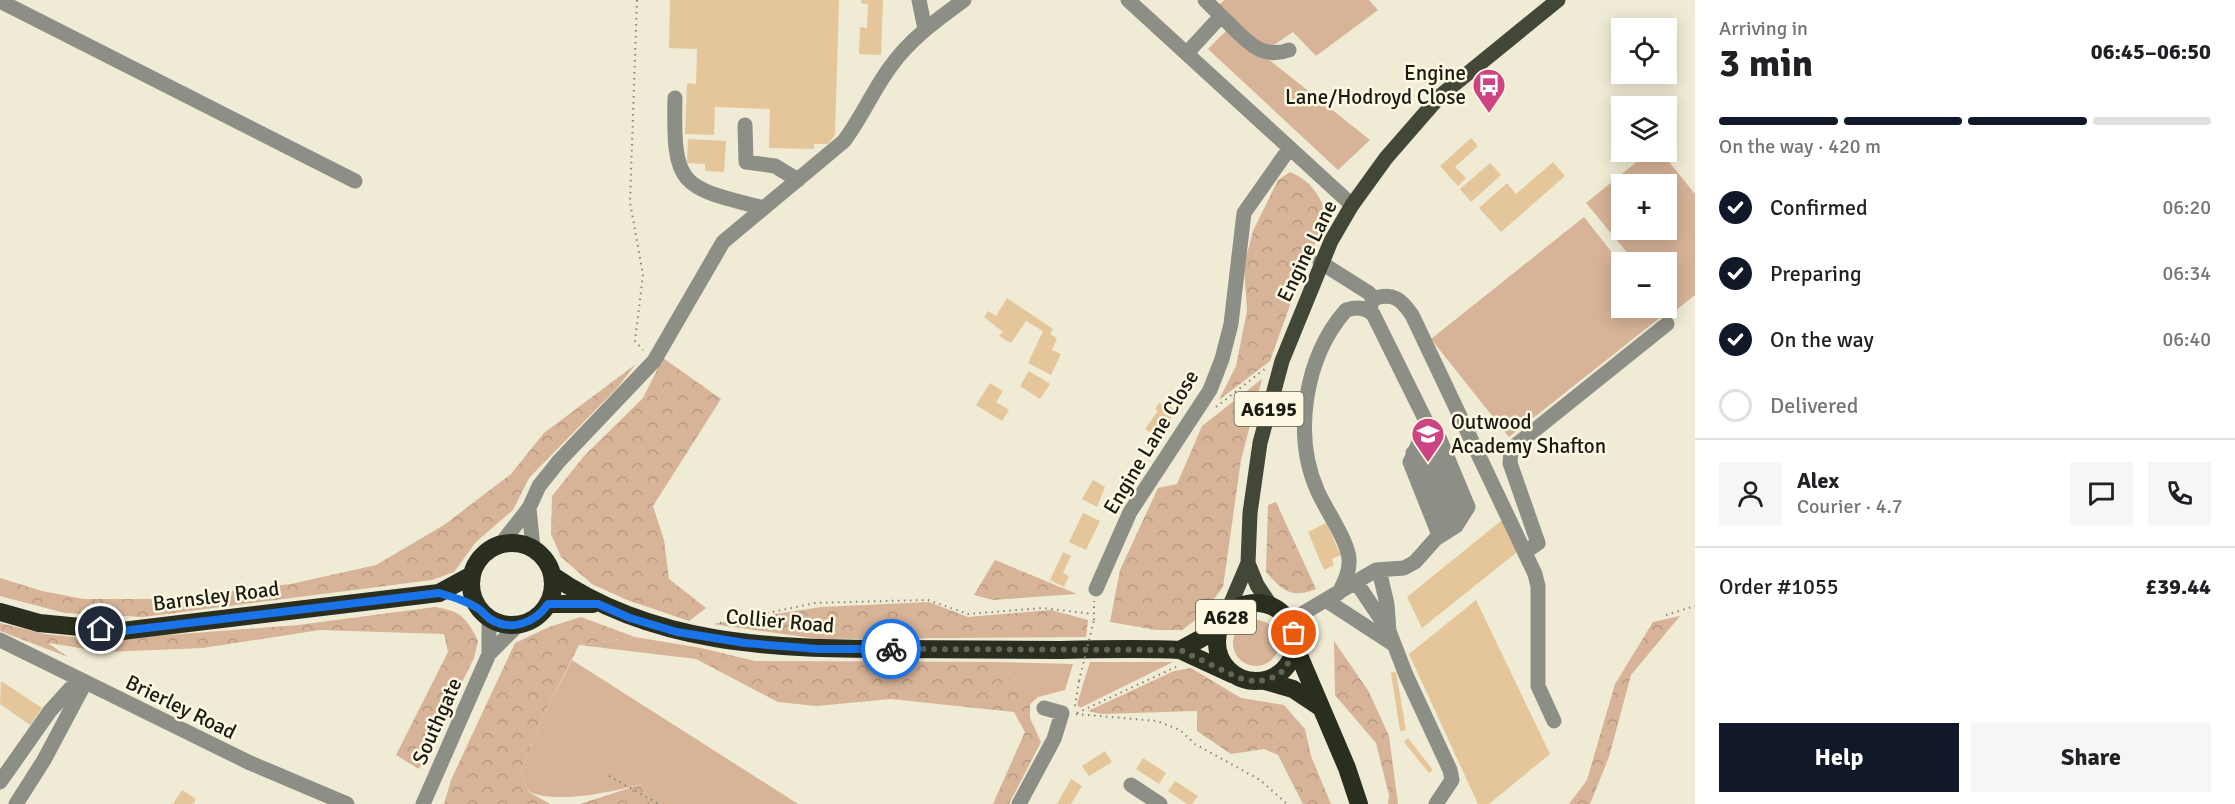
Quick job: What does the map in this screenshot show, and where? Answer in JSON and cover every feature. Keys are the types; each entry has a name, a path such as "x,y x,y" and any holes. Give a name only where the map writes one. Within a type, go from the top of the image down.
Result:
{"highway":[{"path":"511,543 533,549 548,565 552,575 552,594 548,604 535,618 518,625 498,623 484,614 471,587 472,575 482,556 500,545 511,543"},
{"name":"Barnsley Road","path":"0,612 39,623 122,631 439,593 472,575"},
{"name":"Collier Road","path":"552,575 598,604 630,618 677,632 745,643 818,649 1180,650 1232,674"},
{"name":"Barnsley Road","path":"439,593 484,614"},
{"name":"A628","path":"1290,621 1271,606 1261,603 1242,606 1223,621 1217,634 1219,656 1232,674 1248,681 1265,681 1293,689 1320,707"},
{"name":"Collier Road","path":"548,604 598,604"},
{"name":"Collier Road","path":"1180,650 1213,632 1223,621"},
{"path":"1290,621 1295,646 1347,768 1359,804"},
{"path":"1265,681 1286,668 1295,646"}],"main road":[{"name":"Engine Lane","path":"1223,621 1248,564 1250,513 1260,443 1282,361 1320,262 1352,205 1386,158 1440,96 1558,0"},
{"name":"Engine Lane","path":"1248,564 1257,585 1271,606"}],"street":[{"path":"919,0 925,30"},
{"path":"500,545 529,508 539,486 559,461 654,361 723,243 844,141 858,123 891,65 925,30 964,0"},
{"path":"1128,0 1352,205"},
{"path":"1205,0 1261,52 1276,55 1289,50"},
{"path":"0,1 355,181"},
{"path":"1187,53 1221,16"},
{"path":"675,98 675,152 685,175 709,194 764,208"},
{"path":"745,125 746,162 775,166 798,180"},
{"name":"Engine Lane Close","path":"1096,590 1130,512 1210,390 1227,341 1244,213 1289,149"},
{"path":"1290,621 1368,575 1409,565 1447,520 1449,509 1425,457 1420,440 1422,411 1373,314 1369,293 1320,262"},
{"path":"1336,595 1349,571 1349,556 1305,454 1304,417 1320,354 1341,315 1346,310 1371,305 1393,296 1401,300 1412,315 1525,552 1538,586 1538,686 1554,721"},
{"path":"1525,552 1538,543 1510,463 1511,449 1667,324"},
{"path":"1420,440 1440,440 1468,507 1456,526 1438,531"},
{"path":"529,508 533,549"},
{"path":"1368,575 1368,601 1391,638"},
{"path":"1368,575 1391,638 1450,770 1452,780 1436,804"},
{"path":"1336,595 1368,601"},
{"path":"1336,595 1391,638"},
{"name":"Southgate","path":"484,614 489,654"},
{"name":"Southgate","path":"423,804 489,654 518,625"},
{"name":"Brierley Road","path":"0,640 81,682 248,762 347,804"},
{"path":"0,782 50,711 81,682"},
{"path":"16,804 44,760 81,682"},
{"path":"1019,804 1069,714 1044,708"},
{"path":"1131,784 1160,804"}],"path":[{"path":"637,0 630,202 643,275 635,341 654,361"},
{"path":"1195,413 1213,410 1270,364 1282,361"},
{"path":"1069,714 1094,620 1096,590"},
{"path":"712,624 815,603 862,601 928,600 968,614 1043,608 1093,614"},
{"path":"1666,615 1695,606"},
{"path":"1069,714 1182,664 1196,665 1199,658"},
{"path":"1069,714 1157,721 1180,730 1195,744 1260,780 1287,804"},
{"path":"609,776 659,804"}],"green space":[{"path":"1225,0 1369,0 1378,10 1316,56 1293,32 1264,52 1218,5"},
{"path":"1229,28 1370,140 1338,170 1208,49"},
{"path":"1637,162 1669,162 1695,194 1695,295 1677,309 1677,252 1627,252 1617,240 1677,240 1677,174 1622,174"},
{"path":"1290,172 1309,184 1327,216 1300,277 1270,361 1219,400 1236,366 1247,311 1244,266 1253,231 1278,180"},
{"path":"1611,183 1611,233 1586,203"},
{"path":"1584,217 1612,252 1611,318 1659,318 1509,437 1431,339"},
{"path":"663,358 721,399 653,506 664,540 669,579 706,608 689,621 627,600 592,584 561,557 551,534 552,496 584,456 643,398"},
{"path":"636,364 617,388 529,478 513,510 476,542 454,572 432,580 143,617 65,613 0,596 0,578 42,591 84,599 154,599 291,584 376,565 444,525 511,474 544,433"},
{"path":"1262,379 1241,460 1223,587 1202,615 1182,630 1156,630 1110,622 1120,570 1158,488 1177,484 1202,426"},
{"path":"1276,502 1316,589 1293,593 1282,588 1266,572 1268,505"},
{"path":"995,560 1077,594 993,600 974,595"},
{"path":"929,602 968,617 1051,610 1088,620 1086,637 819,639 713,624 821,607"},
{"path":"435,607 457,613 466,621 478,641 474,658 419,769 396,755 448,652 444,634 320,630 203,648 106,652 48,643 68,657 0,631 0,623 45,634 103,640 298,625"},
{"path":"1680,616 1631,675 1609,757 1590,804 1569,804 1587,780 1615,684 1653,622"},
{"path":"581,617 635,637 579,645 543,716 521,771 529,792 550,804 444,804 451,780 515,643 549,627"},
{"path":"1256,620 1272,627 1279,643 1272,659 1256,666 1240,659 1233,643 1240,627"},
{"path":"635,637 701,648 696,659 579,645"},
{"path":"1334,641 1369,692 1389,736 1398,804 1388,804 1389,795 1376,743 1335,695"},
{"path":"701,648 755,661 994,662 1038,697 1030,704 1030,718 1041,742 1009,804 993,804 1025,732 1014,712 891,699 816,706 778,702 696,659"},
{"path":"572,660 798,804 651,804 642,784 569,797 554,797 530,792 521,771 543,716"},
{"path":"994,662 1073,664 1065,690 1038,697"},
{"path":"1090,662 1173,662 1080,708 1077,704"},
{"path":"1191,668 1241,698 1284,705 1305,729 1311,756 1331,804 1303,804 1278,755 1264,749 1231,754 1197,731 1197,711 1101,714 1088,711 1174,671"},
{"path":"642,784 651,804 580,804"}],"building":[{"path":"670,0 839,0 835,135 828,144 814,144 814,149 769,148 770,109 715,107 714,135 685,134 687,83 696,84 697,49 669,48"},
{"path":"861,0 883,0 881,55 859,54 860,27 867,28 868,4 861,3"},
{"path":"1471,138 1478,146 1455,167 1466,178 1458,186 1440,166"},
{"path":"688,139 726,141 724,172 705,171 705,164 687,163"},
{"path":"1553,162 1565,176 1501,232 1479,208 1507,183 1516,194"},
{"path":"1490,163 1501,175 1471,202 1460,189"},
{"path":"1007,298 1053,329 1050,334 1057,338 1052,350 1061,354 1051,375 1028,363 1043,331 1026,321 1011,343 999,336 1003,332 984,317 988,311 996,316"},
{"path":"1029,371 1050,384 1040,399 1020,386"},
{"path":"990,383 1003,391 996,402 1009,410 1002,421 976,405"},
{"path":"1165,402 1176,411 1157,437 1145,429 1158,411 1155,409 1159,403 1163,405"},
{"path":"1093,480 1105,487 1097,507 1082,499"},
{"path":"1083,513 1100,521 1086,550 1069,542"},
{"path":"1502,520 1517,552 1422,628 1407,597"},
{"path":"1326,523 1341,555 1332,559 1334,565 1324,570 1308,532"},
{"path":"1063,552 1071,556 1063,573 1069,576 1064,587 1050,580"},
{"path":"1476,600 1550,754 1489,804 1478,804 1409,654"},
{"path":"1396,671 1406,730 1400,731 1391,673"},
{"path":"1,681 42,708 30,725 0,704"},
{"path":"1408,738 1433,770 1429,773 1404,742"},
{"path":"1105,751 1112,762 1089,776 1082,766"},
{"path":"1143,758 1166,773 1159,784 1136,769"},
{"path":"1071,779 1082,786 1071,804 1057,804"},
{"path":"1175,781 1198,796 1192,804 1187,804 1168,791"},
{"path":"182,790 196,799 193,804 173,804"}],"way so far":[{"path":"891,649 1180,650 1239,678 1257,682 1277,676 1286,668 1293,658 1294,633"}],"place":[{"name":"Engine Lane/Hodroyd Close","path":"1489,114"},
{"name":"Outwood Academy Shafton","path":"1428,463"}],"route":[{"path":"101,629 122,631 439,593 455,597 480,610 498,623 508,625 518,625 535,618 548,604 598,604 630,618 677,632 745,643 818,649 891,649"}]}
